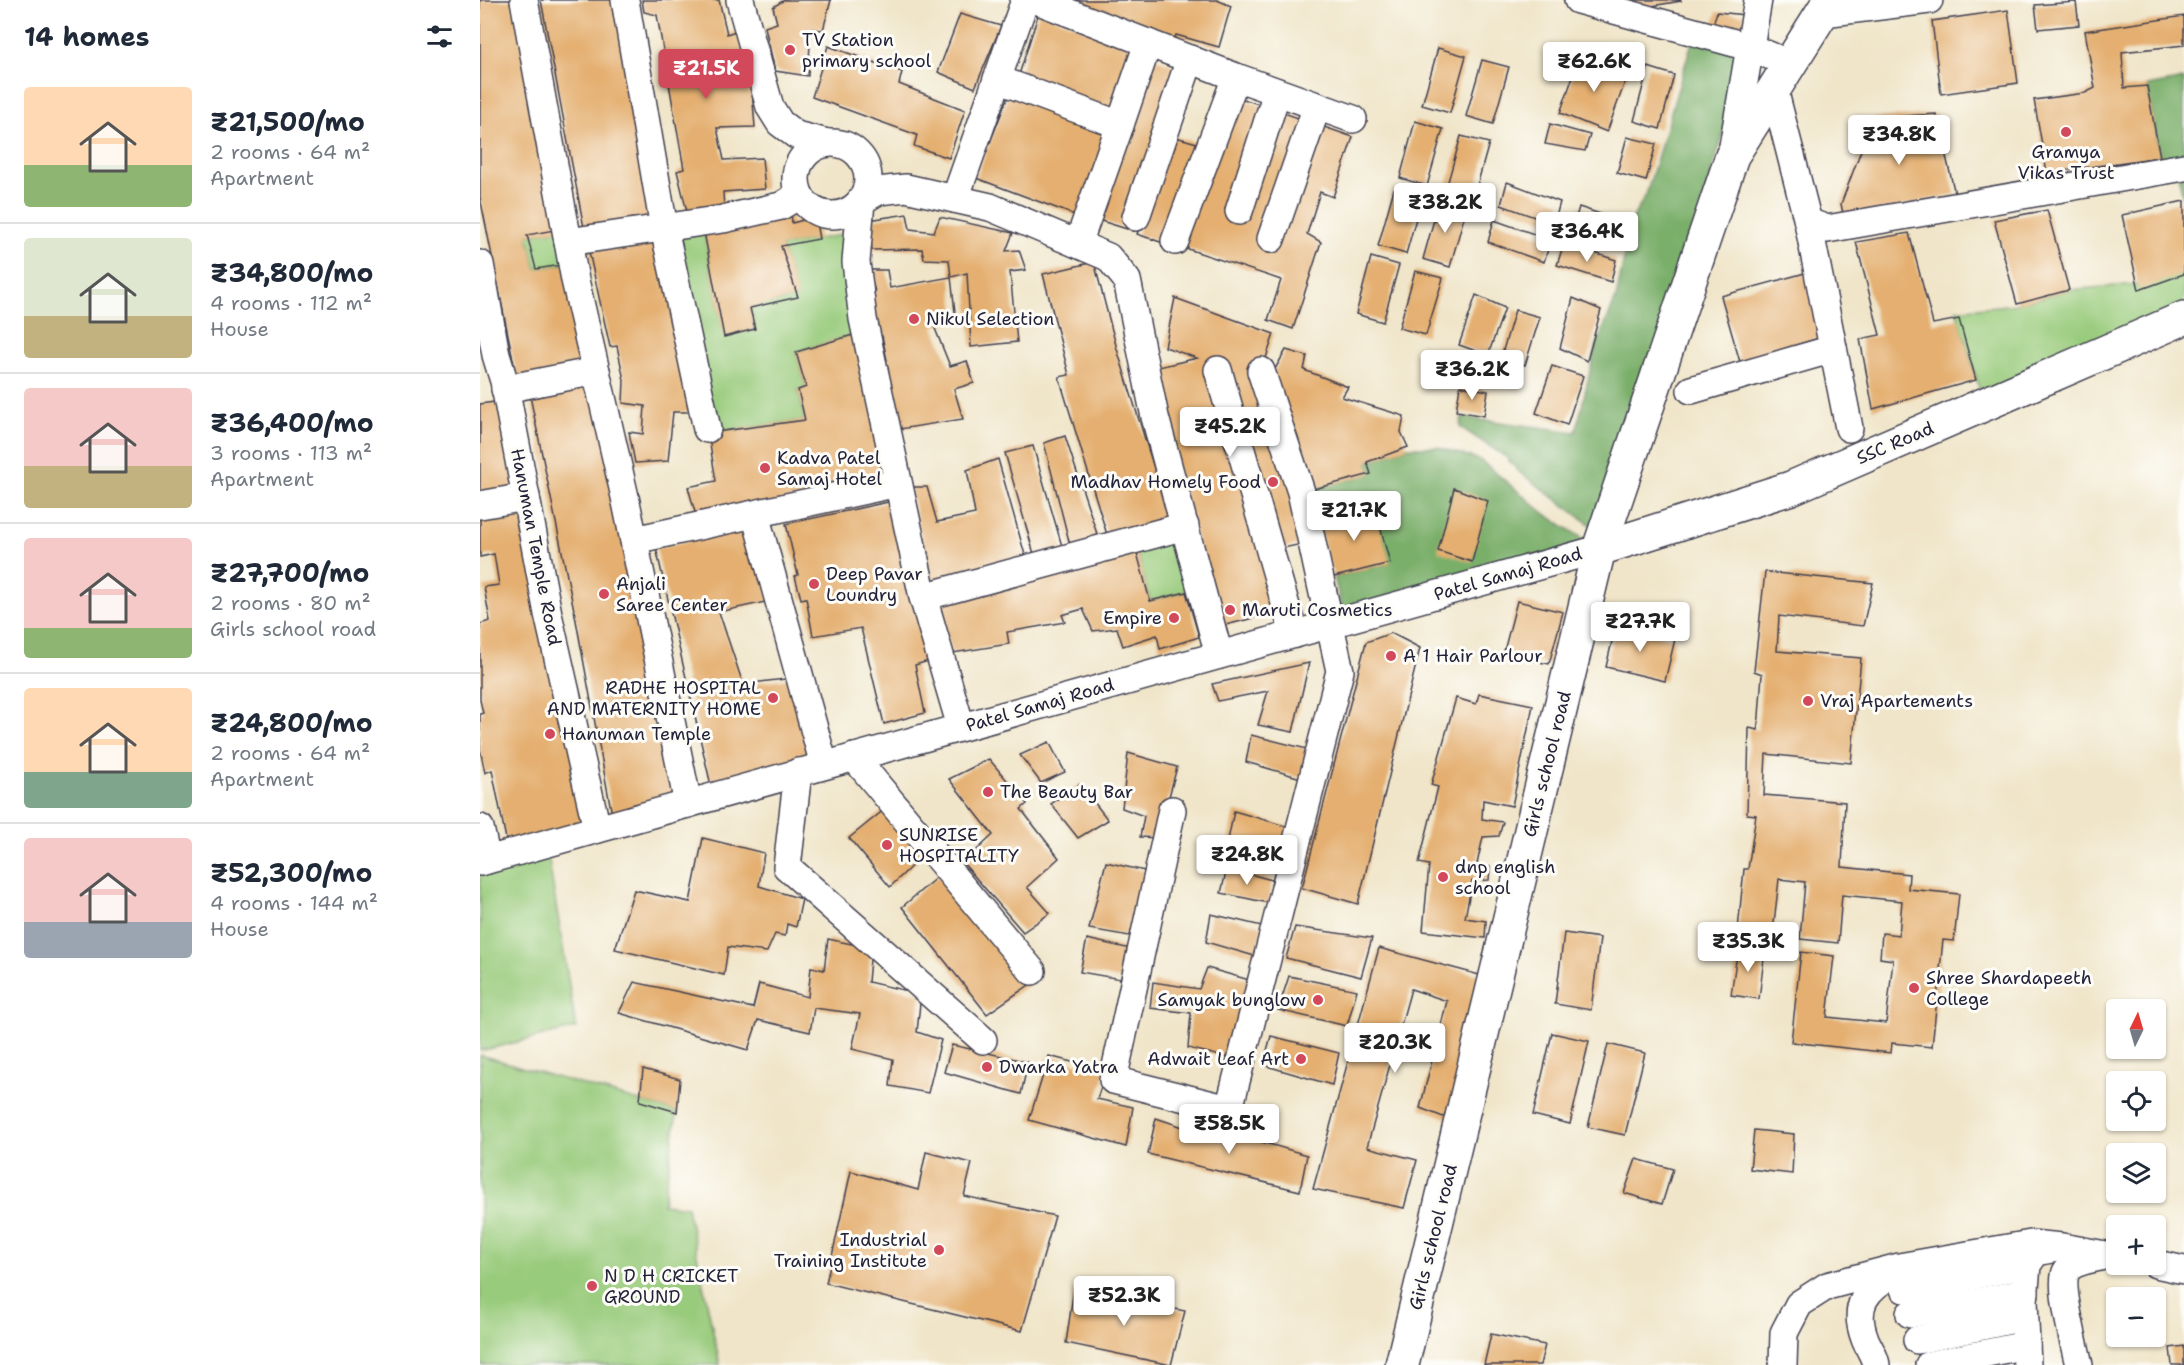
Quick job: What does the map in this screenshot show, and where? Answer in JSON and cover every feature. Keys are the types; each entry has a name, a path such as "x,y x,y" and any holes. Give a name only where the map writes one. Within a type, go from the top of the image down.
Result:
{"main road":[{"name":"Girls school road","path":"1402,1365 1599,549 1732,156 1826,6"},
{"name":"SSC Road","path":"1599,549 1791,488 2184,318"}],"street":[{"path":"524,0 568,242 634,540 688,804"},
{"path":"625,0 664,228 707,429"},
{"path":"740,0 770,107 794,150 798,184 806,204 816,212 841,215 878,191 906,188"},
{"path":"955,199 1025,0"},
{"path":"1035,0 1353,119"},
{"path":"1578,0 1749,47 1782,76 1849,428"},
{"path":"1732,156 1758,0"},
{"path":"1826,6 1929,0"},
{"path":"1078,244 1148,43"},
{"path":"1136,217 1190,59"},
{"path":"1175,241 1236,77"},
{"path":"997,79 1120,125"},
{"path":"1239,211 1277,92"},
{"path":"1271,239 1317,106"},
{"path":"780,123 796,135 850,148 886,178 906,188 990,207 1108,257 1127,280 1155,417 1220,655"},
{"path":"568,242 723,219 781,206 798,184 800,162 807,153 828,143"},
{"path":"859,155 866,165 869,178 867,190 861,201 856,262 863,320 923,597 961,727"},
{"path":"1808,222 1827,229 2184,167"},
{"path":"828,215 845,234 858,278"},
{"name":"Hanuman Temple Road","path":"480,264 488,357 505,389 548,614 597,829"},
{"path":"1691,390 1833,349"},
{"path":"1218,370 1294,634"},
{"path":"505,389 596,371"},
{"path":"1172,810 1113,1080 1230,1109 1340,671 1301,492 1261,371"},
{"path":"634,540 898,483"},
{"path":"480,506 526,497"},
{"path":"755,514 824,765"},
{"path":"923,597 1185,526"},
{"name":"Patel Samaj Road","path":"483,861 1599,549"},
{"path":"854,757 1032,971"},
{"path":"798,772 787,867 983,1040"},
{"path":"480,828 483,861"},
{"path":"1908,1289 2031,1244 2106,1255"},
{"path":"1929,1365 2027,1355 2024,1305 2027,1265 2036,1252 2062,1247"},
{"path":"2079,1365 2063,1287 2066,1272 2075,1264 2106,1257"},
{"path":"1783,1365 1784,1334 1799,1304 1827,1286 1908,1289 2027,1265"},
{"path":"2166,1266 2184,1270"},
{"path":"1876,1365 1864,1337 1859,1314 1863,1298 1875,1283 2024,1305"},
{"path":"1917,1340 2024,1305"}],"green space":[{"path":"1695,32 1749,47 1604,535 1518,471 1506,457 1460,427 1462,417 1576,432 1595,349 1616,298 1632,219 1646,195"},
{"path":"2184,79 2184,202 2177,169 2160,157 2147,86"},
{"path":"702,222 724,336 755,329 750,308 797,297 781,246 845,234 852,255 856,334 796,352 806,387 798,390 805,420 707,433 664,228"},
{"path":"565,228 564,264 536,269 527,235"},
{"path":"2184,274 2184,318 1984,404 1956,310 2017,304 2069,290 2138,284"},
{"path":"1408,447 1438,447 1480,460 1545,514 1599,549 1345,620 1334,577 1389,563 1317,522 1310,490 1370,474 1367,462"},
{"path":"1185,526 1201,586 1150,601 1134,540"},
{"path":"546,843 576,1028 480,1051 480,862"},
{"name":"N D H CRICKET GROUND","path":"480,1055 677,1112 663,1204 687,1207 720,1365 480,1365"}],"building":[{"path":"480,0 512,0 560,229 527,235 536,269 567,264 590,364 517,379 480,197"},
{"path":"541,0 616,0 658,217 584,228"},
{"path":"642,0 719,0 727,34 738,30 752,90 755,127 717,128 724,160 762,158 765,189 723,192 724,209 688,216 677,171 684,169 657,15 644,12"},
{"name":"TV Station primary school","path":"784,0 831,0 823,30 811,29 808,76 775,71 765,27 777,23 773,7"},
{"path":"1056,0 1217,0 1231,6 1219,47 1176,35 1172,45"},
{"path":"1632,0 1681,0 1681,1 1634,9"},
{"path":"2076,2 2079,25 2038,29 2035,5"},
{"path":"2008,10 2018,83 1941,94 1932,21"},
{"path":"1039,12 1134,48 1116,111 1018,78"},
{"path":"1717,12 1745,15 1742,37 1711,30"},
{"path":"960,14 1001,26 975,88 938,72"},
{"path":"2184,16 2184,45 2122,52 2124,88 2147,86 2160,157 2047,173 2034,100 2085,93 2095,88 2085,31"},
{"path":"828,46 902,72 899,84 965,110 949,158 914,146 917,135 812,97"},
{"path":"1438,48 1466,56 1450,113 1422,105"},
{"path":"1581,54 1629,71 1607,132 1560,113"},
{"path":"1149,56 1182,69 1127,229 1098,220"},
{"path":"1482,60 1509,67 1493,124 1466,116"},
{"path":"1648,67 1674,75 1660,129 1634,121"},
{"path":"1009,94 1111,132 1080,217 976,178"},
{"path":"1235,96 1353,137 1333,197 1320,192 1307,234 1321,242 1293,329 1268,320 1281,280 1179,246"},
{"path":"1936,114 1955,194 1844,218 1841,204 1873,118"},
{"path":"1415,121 1443,129 1427,186 1400,178"},
{"path":"1550,124 1590,135 1585,151 1545,144"},
{"path":"1172,136 1204,145 1169,245 1137,234"},
{"path":"1461,136 1489,143 1473,200 1445,192"},
{"path":"1627,137 1656,144 1646,181 1617,173"},
{"path":"1507,182 1560,202 1554,224 1501,205"},
{"path":"1394,189 1422,197 1406,254 1378,246"},
{"path":"2184,201 2184,274 2139,290 2122,215"},
{"path":"1439,202 1466,210 1450,267 1423,259"},
{"path":"1579,207 1628,223 1621,245 1572,231"},
{"path":"2047,210 2069,290 2017,304 1994,220"},
{"path":"791,212 792,223 815,217 819,239 781,246 798,297 750,308 755,329 724,337 704,232 772,222 770,215"},
{"path":"907,214 910,229 934,232 940,217 1013,233 1006,251 1019,250 1026,270 1010,272 1017,342 971,347 967,273 951,277 949,260 924,259 922,249 872,250 869,220"},
{"path":"1494,220 1551,240 1544,262 1488,242"},
{"path":"1909,233 1933,324 1959,319 1976,380 1873,409 1860,339 1880,335 1856,242"},
{"path":"662,237 697,412 673,412 668,461 635,463 629,432 643,434 645,406 623,403 624,380 617,346 610,347 588,247"},
{"path":"1564,243 1616,260 1611,282 1557,265"},
{"path":"1371,257 1399,265 1383,322 1356,314"},
{"path":"1094,262 1117,349 1171,523 1108,538 1059,377 1069,375 1043,274"},
{"path":"869,270 887,270 890,288 951,277 956,321 934,326 950,366 967,361 974,383 954,389 963,419 900,429 882,361 887,360 882,336 878,337 868,293 875,292"},
{"path":"1415,271 1443,278 1426,335 1399,328"},
{"path":"1805,273 1819,338 1740,362 1721,296"},
{"path":"1476,295 1505,308 1488,355 1459,345"},
{"path":"1175,298 1274,334 1263,367 1307,543 1278,549 1282,609 1221,626 1150,369 1197,358 1165,347"},
{"path":"1573,298 1601,310 1587,361 1560,348"},
{"path":"1515,310 1540,317 1525,365 1501,357"},
{"path":"856,334 885,475 698,523 688,487 716,481 708,433 805,420 798,390 806,387 796,352"},
{"path":"1286,350 1307,356 1304,370 1348,387 1342,397 1404,416 1401,432 1408,447 1367,462 1371,474 1310,490 1272,374"},
{"path":"1552,366 1583,376 1567,425 1536,413"},
{"path":"594,386 681,796 612,815 575,615 530,396"},
{"path":"1460,386 1488,391 1484,416 1456,411"},
{"path":"502,401 520,492 480,497 480,404"},
{"path":"1065,436 1100,543 1071,549 1044,443"},
{"path":"1033,446 1064,553 1036,561 1005,453"},
{"path":"998,459 1027,562 933,588 910,487 927,487 937,522 975,514 967,470"},
{"path":"1454,488 1488,501 1472,562 1438,551"},
{"path":"893,501 935,659 915,665 925,713 884,724 861,628 813,636 806,598 801,599 795,576 798,575 786,524"},
{"path":"522,508 588,821 507,844 492,770 485,773 480,749 480,714 483,713 480,700 480,624 490,621 484,587 499,585 494,554 480,557 480,514"},
{"path":"1375,508 1390,563 1334,577 1317,522"},
{"path":"753,527 770,601 719,612 743,684 794,678 815,762 712,790 656,548"},
{"path":"1136,549 1150,601 1186,592 1199,637 1160,649 1157,635 1123,646 1117,628 1093,631 1083,609 1062,615 1065,622 1007,632 1009,644 953,653 934,602"},
{"path":"1765,572 1873,583 1863,626 1779,616 1777,651 1861,658 1851,763 1766,754 1764,795 1845,802 1842,867 1909,874 1908,889 1959,894 1954,941 1943,940 1932,1047 1892,1043 1891,1053 1791,1042 1801,952 1834,956 1827,1017 1886,1023 1893,960 1880,958 1882,933 1899,935 1902,901 1842,895 1838,943 1800,939 1805,882 1779,879 1773,932 1738,929 1744,869 1748,869 1756,815 1747,814 1749,728 1758,730 1762,674 1754,671"},
{"path":"1517,601 1563,612 1549,664 1503,655"},
{"path":"1616,624 1675,639 1665,681 1606,667"},
{"path":"1391,633 1420,648 1358,904 1302,888 1366,642"},
{"path":"1309,663 1293,732 1258,725 1268,691 1218,701 1212,684"},
{"path":"1479,694 1533,705 1512,806 1483,800 1482,819 1503,822 1499,836 1483,837 1477,864 1490,867 1489,880 1472,881 1465,918 1486,921 1485,938 1423,931 1429,865 1419,863 1438,787 1431,785 1456,698 1476,704"},
{"path":"1251,735 1307,749 1301,778 1246,762"},
{"path":"1049,742 1065,772 1041,783 1020,755"},
{"path":"1128,753 1177,767 1158,838 1140,837 1144,816 1122,808"},
{"path":"989,759 1027,804 1021,809 1059,858 1027,887 1050,913 1023,932 963,863 993,835 949,779"},
{"path":"1080,784 1108,820 1078,838 1051,804"},
{"name":"SUNRISE HOSPITALITY","path":"885,809 926,852 890,887 849,838"},
{"path":"1234,811 1289,827 1283,855 1228,840"},
{"path":"703,838 764,853 759,886 802,899 796,927 787,924 785,936 775,934 767,952 728,947 724,975 615,949 634,890 690,902"},
{"path":"1106,862 1149,872 1135,937 1089,929"},
{"path":"1227,868 1272,880 1269,903 1221,893"},
{"path":"938,876 1029,985 987,1014 902,907"},
{"path":"1211,914 1262,926 1258,957 1206,942"},
{"path":"1295,927 1372,938 1361,977 1286,958"},
{"path":"1564,933 1600,938 1591,1010 1555,1004"},
{"path":"828,939 871,948 868,982 921,994 917,1032 941,1040 928,1093 890,1086 893,1059 852,1049 860,1014 814,1008 810,1032 758,1020 748,1050 619,1013 634,982 753,1008 759,984 808,997 811,967 824,970"},
{"path":"1087,939 1131,949 1126,980 1080,972"},
{"path":"1738,947 1765,950 1759,999 1731,995"},
{"path":"1379,948 1487,977 1451,1120 1420,1108 1447,1001 1411,989 1367,1147 1417,1160 1404,1208 1313,1189"},
{"path":"1207,968 1253,981 1233,1059 1188,1048 1191,1013 1150,1008 1153,982 1199,989"},
{"name":"Samyak bunglow","path":"1289,976 1357,990 1347,1026 1278,1010"},
{"path":"1552,1033 1589,1041 1570,1124 1533,1115"},
{"name":"Adwait Leaf Art","path":"1271,1036 1339,1053 1332,1085 1263,1065"},
{"path":"1608,1044 1645,1053 1625,1135 1588,1127"},
{"name":"Dwarka Yatra","path":"952,1045 1028,1062 1021,1094 944,1072"},
{"path":"1049,1056 1106,1071 1097,1099 1133,1107 1126,1147 1029,1120"},
{"path":"643,1069 680,1079 677,1112 640,1101"},
{"path":"1156,1118 1231,1143 1234,1134 1307,1155 1300,1191 1148,1154"},
{"path":"1754,1130 1794,1134 1792,1174 1750,1169"},
{"name":"Industrial Training Institute","path":"926,1152 972,1163 964,1196 1055,1216 1022,1331 826,1283 851,1171 918,1190"},
{"path":"1636,1159 1673,1169 1662,1204 1624,1193"},
{"path":"1074,1288 1185,1311 1171,1365 1066,1343"},
{"path":"1491,1334 1545,1345 1540,1365 1484,1365"},
{"path":"2184,1346 2184,1365 2172,1365 2170,1348"}],"place":[{"name":"TV Station primary school","path":"790,50"},
{"name":"Gramya Vikas Trust","path":"2066,132"},
{"name":"Nikul Selection","path":"914,319"},
{"name":"Kadva Patel Samaj Hotel","path":"765,468"},
{"name":"Madhav Homely Food","path":"1273,482"},
{"name":"Deep Pavar Loundry","path":"814,584"},
{"name":"Anjali Saree Center","path":"604,594"},
{"name":"Maruti Cosmetics","path":"1230,610"},
{"name":"Empire","path":"1174,618"},
{"name":"A 1 Hair Parlour","path":"1391,656"},
{"name":"RADHE HOSPITAL AND MATERNITY HOME","path":"773,698"},
{"name":"Vraj Apartements","path":"1808,701"},
{"name":"Hanuman Temple","path":"550,734"},
{"name":"The Beauty Bar","path":"988,792"},
{"name":"SUNRISE HOSPITALITY","path":"887,845"},
{"name":"dnp english school","path":"1443,877"},
{"name":"Shree Shardapeeth College","path":"1914,988"},
{"name":"Samyak bunglow","path":"1318,1000"},
{"name":"Adwait Leaf Art","path":"1301,1059"},
{"name":"Dwarka Yatra","path":"987,1067"},
{"name":"Industrial Training Institute","path":"939,1250"},
{"name":"N D H CRICKET GROUND","path":"592,1286"}]}
